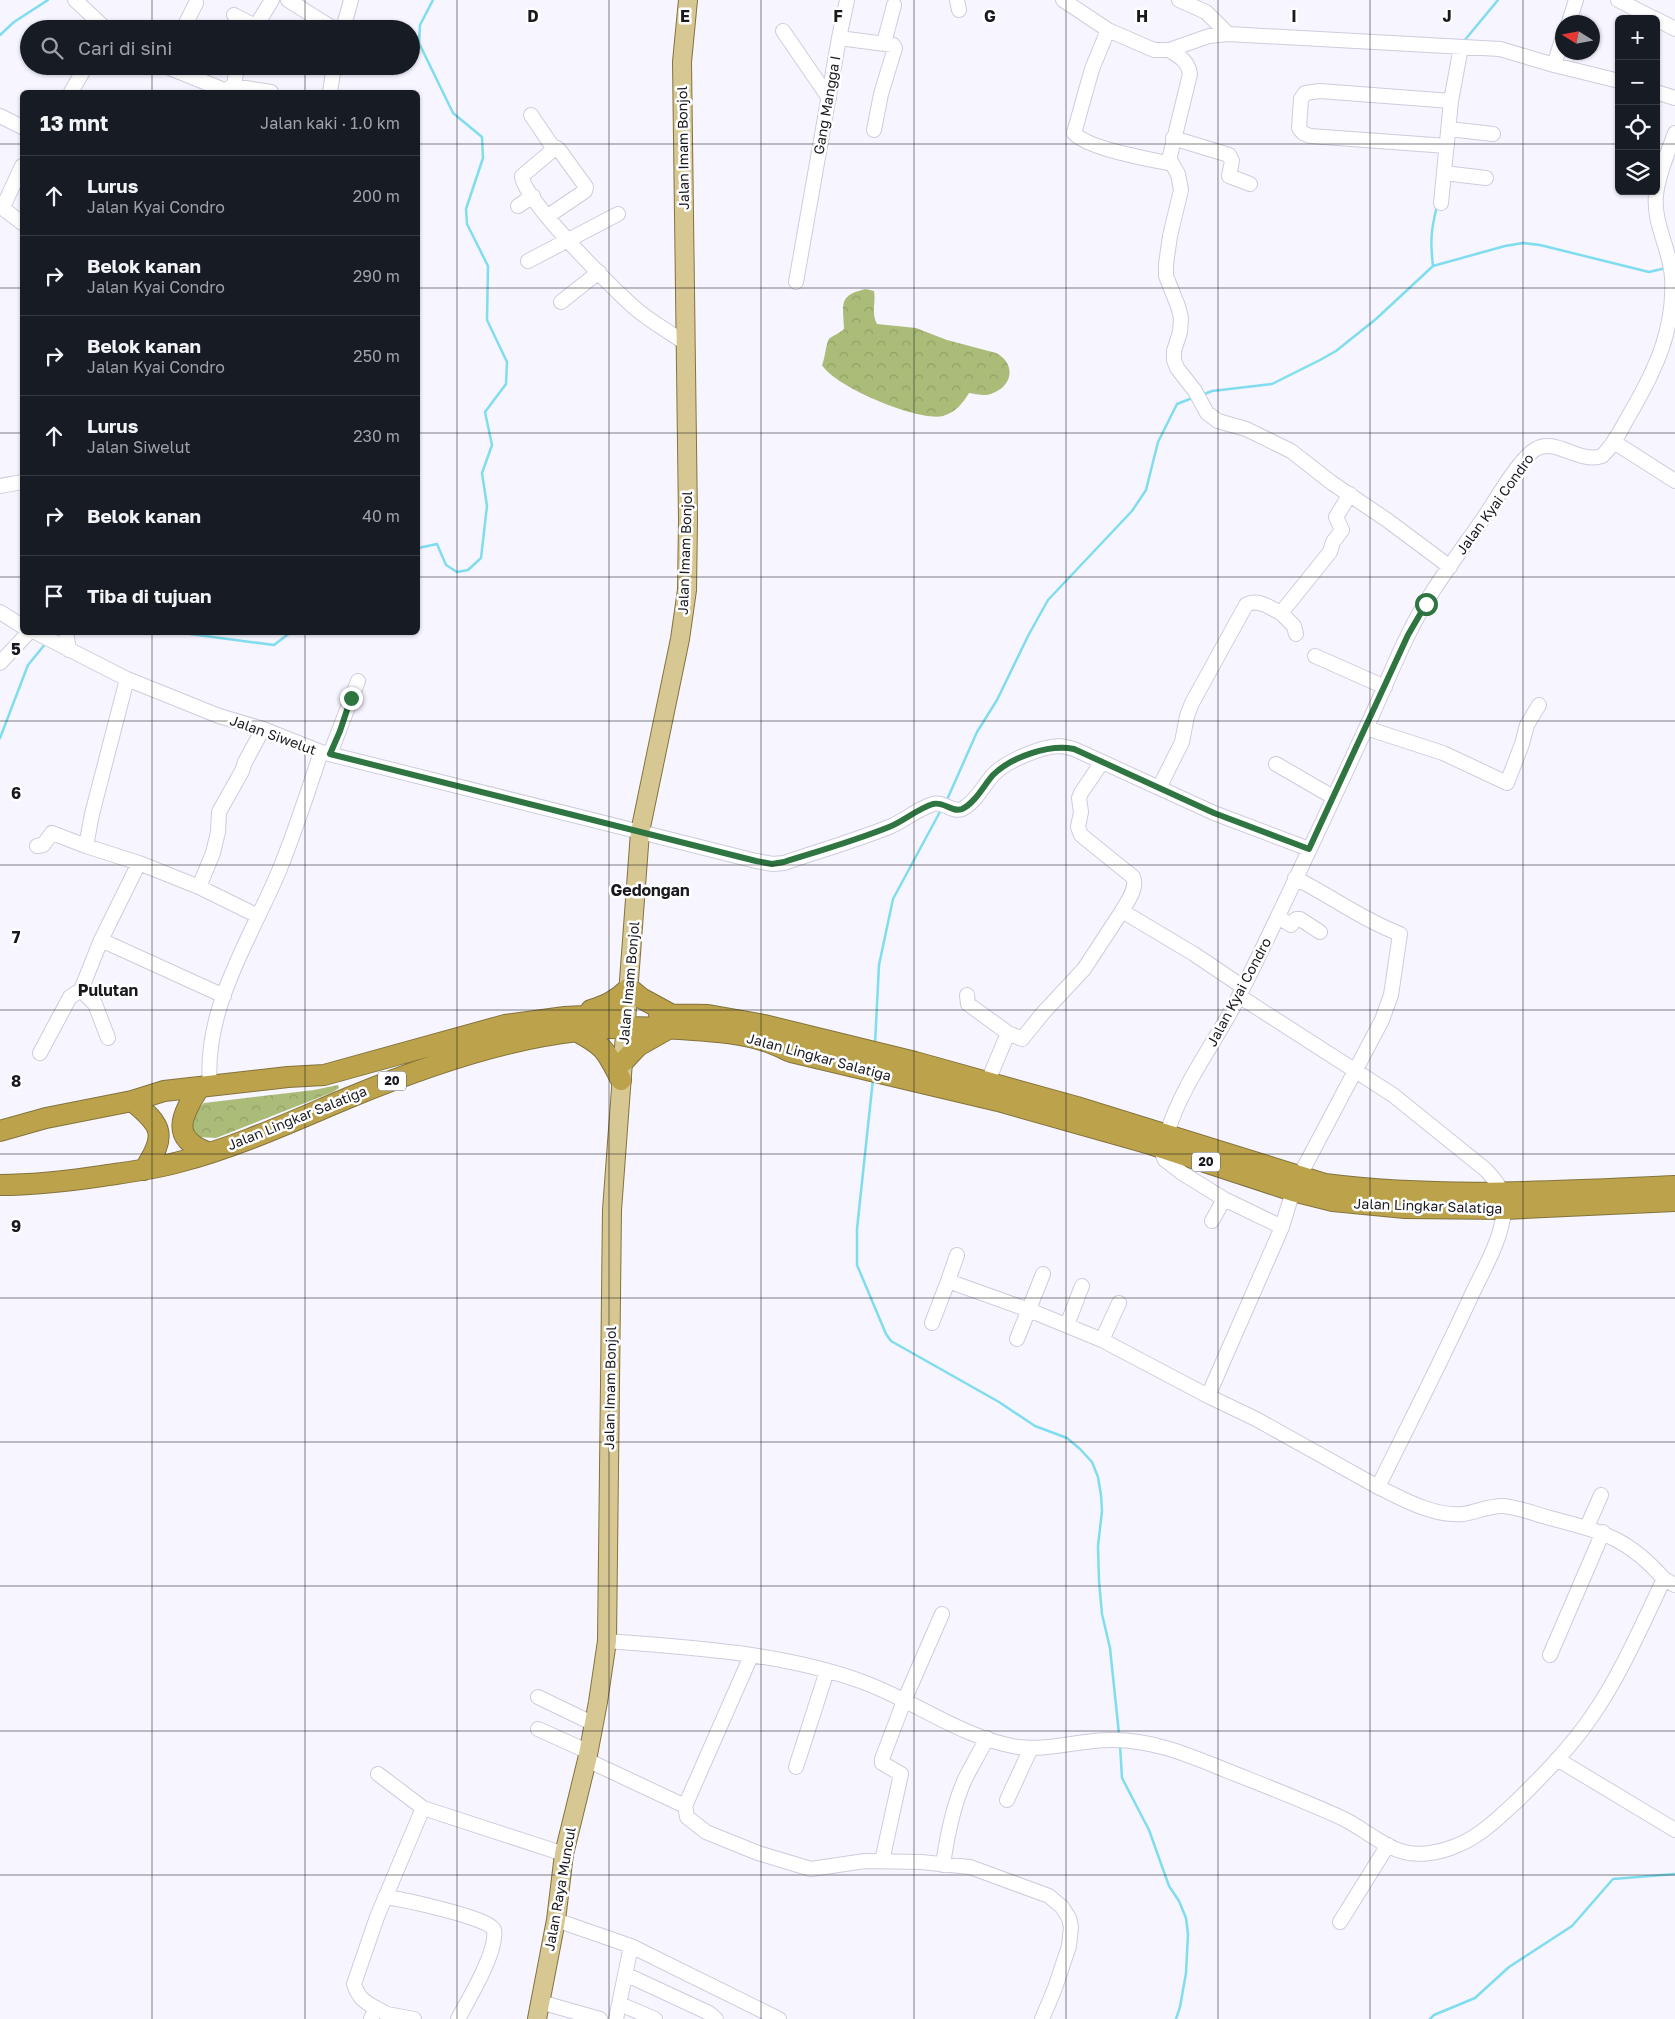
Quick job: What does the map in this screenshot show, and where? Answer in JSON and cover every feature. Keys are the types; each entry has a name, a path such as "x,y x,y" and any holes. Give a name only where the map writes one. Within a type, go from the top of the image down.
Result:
{"highway":[{"path":"629,988 672,1022 638,1046 622,1071 601,1045 571,1024 617,1000 629,988"},
{"name":"Jalan Lingkar Salatiga","path":"0,1131 46,1118 132,1101 164,1091 288,1077 324,1075 505,1025 571,1024 626,1020 672,1022 713,1032 794,1043 914,1072 998,1101 1165,1141"},
{"name":"Jalan Lingkar Salatiga","path":"0,1186 39,1184 144,1170 210,1153 439,1062 571,1024"},
{"name":"Jalan Lingkar Salatiga","path":"914,1072 988,1081 1296,1184 1325,1184 1504,1201 1675,1201"},
{"path":"204,1087 184,1112 182,1124 188,1142 198,1149 210,1153"},
{"path":"132,1101 148,1114 156,1124 159,1134 159,1144 144,1170"},
{"name":"Jalan Lingkar Salatiga","path":"1504,1201 1675,1186"}],"main road":[{"name":"Jalan Imam Bonjol","path":"588,1756 607,1641 612,1210 640,832 680,639 687,590 688,520 682,62 688,0"},
{"name":"Jalan Raya Muncul","path":"538,2011 556,1920 564,1854 588,1756"}],"street":[{"path":"75,0 96,20"},
{"path":"259,20 272,0"},
{"path":"288,0 320,20"},
{"path":"345,20 351,0"},
{"name":"Gang Mangga I","path":"796,282 847,0"},
{"path":"1063,0 1108,30 1154,50 1170,50 1209,36 1228,34 1500,49 1615,80"},
{"path":"1179,0 1206,12 1228,34"},
{"path":"1571,15 1576,0"},
{"path":"1618,0 1648,15"},
{"path":"188,20 196,3"},
{"path":"884,43 894,5"},
{"path":"234,15 243,20"},
{"path":"1660,21 1675,29"},
{"path":"1108,30 1092,69 1074,133 1081,139 1116,151 1172,164"},
{"path":"783,31 829,98"},
{"path":"839,38 884,43 893,45 895,48 881,94 874,130"},
{"path":"1441,203 1444,145 1449,129 1448,100 1458,48"},
{"path":"1170,50 1185,60 1190,74 1170,156 1181,182 1166,264 1166,276 1181,318 1180,332 1174,351 1174,360 1177,368 1212,418 1246,429 1291,451 1450,567"},
{"path":"1554,65 1556,60"},
{"path":"72,90 81,75"},
{"path":"189,75 227,89 242,90"},
{"path":"227,89 233,75"},
{"path":"330,90 333,75"},
{"path":"1444,145 1310,136 1303,133 1299,128 1301,100 1307,92 1320,91 1448,100"},
{"path":"1660,93 1675,98"},
{"path":"531,115 554,149 557,148 560,151 586,188 548,216"},
{"path":"0,116 20,126"},
{"path":"1449,129 1493,134"},
{"name":"Jalan Kyai Condro","path":"1165,1141 1173,1115 1188,1084 1241,992 1278,917 1412,627 1450,567 1501,491 1528,456 1536,449 1548,446 1579,456 1593,458 1602,456 1614,442 1654,372 1670,329 1674,294 1672,275 1659,226 1656,195 1675,133"},
{"path":"1174,138 1229,155 1232,161 1229,176 1250,184"},
{"path":"554,149 522,176 532,196 568,241 640,312 685,343"},
{"path":"20,170 3,207 20,221"},
{"path":"1444,173 1486,178"},
{"path":"518,206 532,196"},
{"path":"528,260 618,214"},
{"path":"561,302 599,272"},
{"path":"1614,442 1675,481"},
{"path":"2,490 20,483"},
{"path":"1281,613 1330,552 1333,542 1342,530 1336,517 1350,494"},
{"path":"1158,788 1182,742 1187,716 1192,703 1246,605 1254,602 1259,603 1281,613 1294,626 1296,634"},
{"path":"0,612 20,625"},
{"path":"66,635 69,650"},
{"path":"1,661 40,636"},
{"name":"Jalan Siwelut","path":"40,636 127,679 219,716 263,729 325,753 640,832"},
{"path":"1315,656 1385,687"},
{"path":"86,846 92,814 127,679"},
{"path":"204,1087 213,1027 224,996 279,871 325,753 358,681"},
{"path":"1366,728 1442,753 1507,783 1527,725 1539,705"},
{"path":"199,887 213,853 218,832 219,812 263,729"},
{"path":"640,832 706,850 772,864 784,862 891,826 932,804 945,805 958,810 964,808 995,773 1021,757 1051,747 1061,746 1074,749 1214,813 1309,849"},
{"path":"967,995 968,1004 1008,1033 1018,1039 1024,1038 1043,1013 1084,968 1122,911 1135,887 1133,877 1081,835 1078,827 1082,812 1080,804 1081,793 1102,762"},
{"path":"1276,764 1333,797"},
{"path":"36,846 43,845 49,834 55,833 73,842 139,863 199,887 258,916"},
{"path":"40,1053 70,997 81,990 101,940 139,863"},
{"path":"1208,1396 1282,1227 1296,1184 1356,1072 1382,1020 1391,995 1400,934 1370,921 1323,892 1295,878"},
{"path":"1122,911 1194,954 1241,992 1393,1096 1486,1170 1504,1201 1503,1222 1479,1280 1438,1370 1378,1487"},
{"path":"1278,917 1291,925 1296,919 1300,919 1320,932"},
{"path":"101,940 224,996"},
{"path":"81,990 95,1004 108,1038"},
{"path":"988,1081 1008,1033"},
{"path":"1165,1141 1162,1153 1165,1160 1182,1173 1224,1199 1282,1227"},
{"path":"1212,1221 1224,1199"},
{"path":"932,1323 957,1256"},
{"path":"1017,1339 1043,1274"},
{"path":"607,1641 693,1647 752,1656 827,1671 868,1684 961,1728 1016,1746 1031,1748 1110,1740 1142,1742 1202,1760 1269,1787 1347,1821 1388,1845 1407,1852 1426,1853 1454,1847 1469,1840 1501,1816 1557,1759 1578,1735 1604,1698 1670,1582 1644,1558 1620,1541 1603,1532 1587,1527 1497,1505 1461,1514 1451,1514 1417,1504 1378,1487 1256,1419 1102,1340 1029,1310 948,1281"},
{"path":"1067,1325 1082,1286"},
{"path":"1102,1340 1119,1303"},
{"path":"1587,1527 1601,1495"},
{"path":"1550,1655 1603,1532"},
{"path":"882,1861 901,1774 882,1763 881,1760 904,1701 942,1614"},
{"path":"752,1656 685,1806 687,1817 706,1832 795,1865 811,1869 865,1861 921,1862 970,1867 1050,1896 1062,1907 1069,1918 1071,1928 1069,1946 1042,2019"},
{"path":"796,1767 827,1671"},
{"path":"538,1697 594,1724"},
{"path":"538,1729 685,1806"},
{"path":"943,1865 947,1837 956,1804 965,1779 987,1738"},
{"path":"1007,1800 1031,1748"},
{"path":"1557,1759 1675,1830"},
{"path":"378,1774 423,1808 564,1854"},
{"path":"414,2019 388,2014 373,2014 357,1994 354,1984 385,1897 423,1808"},
{"path":"1340,1922 1388,1845"},
{"path":"385,1897 406,1900 466,1916 491,1925 494,1928 494,1936 487,1962 458,2019"},
{"path":"556,1920 631,1946 779,2019"},
{"path":"616,2019 631,1946"},
{"path":"625,1974 709,2013 716,2019"},
{"path":"620,2004 655,2019"},
{"path":"538,2011 600,2019"}],"green space":[{"path":"866,289 874,291 874,316 877,324 916,328 947,340 996,353 1007,362 1009,368 1008,380 1005,385 1000,390 987,395 969,393 952,412 943,416 931,416 916,414 878,401 843,383 830,374 822,365 827,344 829,339 844,329 843,307 846,298 857,291"},
{"path":"338,1085 339,1088 333,1092 216,1138 199,1137 192,1133 192,1115 204,1103 314,1090"}],"waterway":[{"path":"0,35 14,22 48,0"},
{"path":"420,25 433,0"},
{"path":"1464,41 1498,0"},
{"path":"420,45 453,113 482,137 483,158 466,209 467,224 488,266 487,320 507,362 506,384 485,412 492,445 482,473 487,506 481,558 468,570 457,572 446,565 437,544 420,548"},
{"path":"1433,266 1432,236 1437,206"},
{"path":"1202,395 1212,391 1272,384 1336,351 1376,319 1433,266 1505,246 1523,243 1540,245 1649,272 1666,268"},
{"path":"946,802 977,732 997,700 1048,600 1132,511 1146,490 1158,442 1177,404 1195,397"},
{"path":"198,635 274,645 287,635"},
{"path":"0,738 28,665 46,643"},
{"path":"875,1044 879,965 893,899 942,808"},
{"path":"873,1079 857,1229 857,1265 886,1334 891,1341 999,1402 1035,1426 1067,1438 1092,1462 1098,1477 1101,1495 1102,1511 1098,1546 1099,1581 1102,1614 1110,1648 1119,1734"},
{"path":"1120,1745 1122,1778 1149,1830 1169,1886 1179,1901 1186,1918 1188,1934 1186,1973 1176,2019"},
{"path":"1430,2019 1434,2015 1475,1998 1509,1967 1572,1926 1613,1879 1675,1874"}],"district":[{"name":"Gedongan","path":"650,890"},
{"name":"Pulutan","path":"108,990"}],"route":[{"path":"351,698 330,754 573,814 706,850 772,864 853,840 891,826 932,804 938,803 958,810 964,808 995,773 1008,764 1021,757 1051,747 1061,746 1074,749 1127,772 1214,813 1309,849 1408,635 1426,604"}]}
